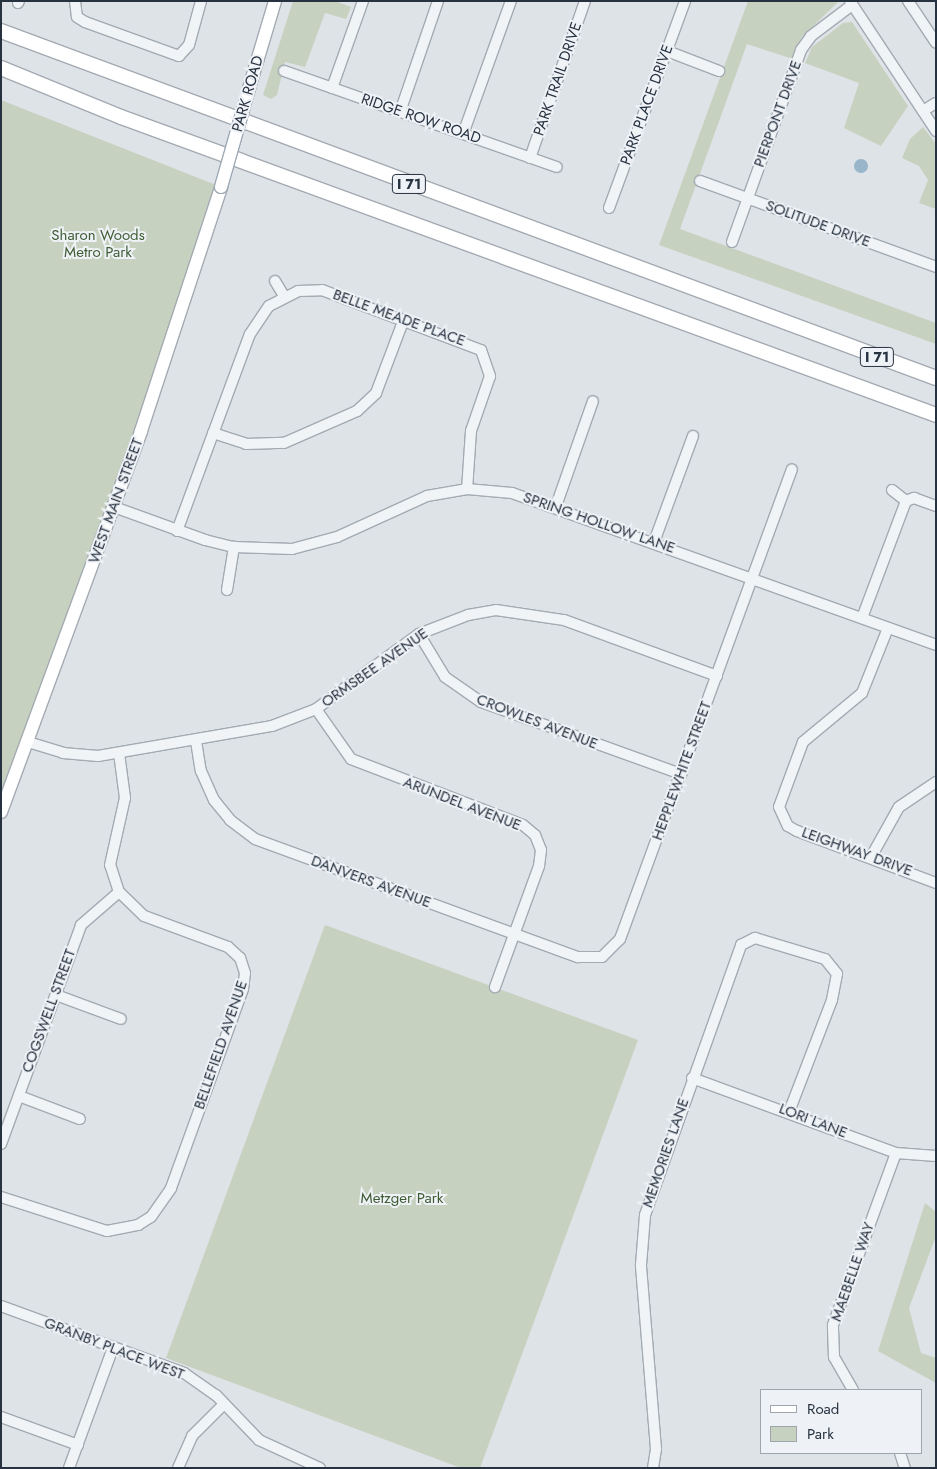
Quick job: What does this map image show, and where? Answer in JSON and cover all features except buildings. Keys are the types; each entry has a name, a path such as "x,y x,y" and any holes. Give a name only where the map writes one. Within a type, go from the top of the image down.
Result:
{"highway":[{"name":"I 71","path":"1,31 936,378"},
{"name":"I 71","path":"1,68 147,126 936,415"}],"main road":[{"name":"PARK ROAD","path":"221,187 275,1"},
{"name":"WEST MAIN STREET","path":"1,812 114,507 221,187"}],"street":[{"path":"75,1 77,17 179,56 189,45 202,1"},
{"path":"332,88 362,1"},
{"path":"400,112 438,1"},
{"path":"463,134 511,1"},
{"name":"PARK TRAIL DRIVE","path":"530,158 586,1"},
{"name":"PARK PLACE DRIVE","path":"609,208 685,1"},
{"path":"908,1 936,43"},
{"path":"851,3 936,132"},
{"name":"PIERPONT DRIVE","path":"732,242 801,50 811,36 851,3"},
{"path":"667,51 719,71"},
{"name":"RIDGE ROW ROAD","path":"284,71 557,167"},
{"path":"923,111 936,103"},
{"name":"SOLITUDE DRIVE","path":"700,182 936,267"},
{"path":"275,281 284,296"},
{"name":"BELLE MEADE PLACE","path":"178,531 213,433 258,317 284,296 322,290 470,343 489,362 490,376 465,460 467,489"},
{"path":"213,433 246,444 284,443 357,411 376,393 404,319"},
{"path":"556,506 593,401"},
{"path":"654,542 693,436"},
{"name":"HEPPLEWHITE STREET","path":"602,957 620,939 792,470"},
{"name":"SPRING HOLLOW LANE","path":"114,507 178,531 234,547 315,544 427,496 467,489 512,493 556,506 936,645"},
{"path":"892,490 906,501"},
{"path":"862,618 906,501 914,498 936,506"},
{"path":"227,590 234,547"},
{"name":"ORMSBEE AVENUE","path":"28,742 63,753 119,753 272,726 316,709 419,634 468,615 496,610 564,620 717,676"},
{"name":"LEIGHWAY DRIVE","path":"888,628 862,693 803,742 781,797 781,817 797,831 871,857 936,883"},
{"name":"CROWLES AVENUE","path":"419,634 445,677 481,702 681,774"},
{"name":"ARUNDEL AVENUE","path":"316,709 351,759 523,825 535,836 541,858 495,987"},
{"name":"DANVERS AVENUE","path":"196,740 201,771 214,800 230,820 255,838 578,957 602,957"},
{"path":"119,753 125,798 110,857 119,892"},
{"path":"871,857 899,807 936,782"},
{"name":"COGSWELL STREET","path":"1,1144 82,925 119,892"},
{"name":"BELLEFIELD AVENUE","path":"1,1197 66,1221 113,1231 151,1217 171,1188 245,973 240,958 228,947 144,916 119,892"},
{"name":"MEMORIES LANE","path":"653,1468 656,1449 641,1265 642,1236 650,1195 742,945 748,940 762,937 825,959 836,974 832,1000 789,1112"},
{"path":"56,995 121,1019"},
{"name":"LORI LANE","path":"692,1078 789,1112 896,1153 936,1156"},
{"path":"19,1096 80,1119"},
{"name":"MAEBELLE WAY","path":"852,1389 834,1357 833,1325 896,1153"},
{"name":"GRANBY PLACE WEST","path":"1,1306 184,1373 224,1404 266,1445 320,1468"},
{"path":"69,1468 113,1348"},
{"path":"178,1468 192,1436 224,1404"},
{"path":"1,1417 78,1445"},
{"path":"900,1454 905,1468"}],"green space":[{"path":"293,1 335,1 351,7 346,19 325,13 305,67 285,62 277,95 271,99 263,95"},
{"path":"748,1 839,1 801,38 793,59 747,44 680,229 936,323 936,344 659,245"},
{"path":"852,22 908,106 881,146 844,128 859,83 805,63 812,47 843,23"},
{"name":"Sharon Woods Metro Park","path":"1,100 221,187 1,812"},
{"path":"923,127 936,144 936,209 919,203 928,180 919,166 902,158 910,139"},
{"name":"Metzger Park","path":"325,925 638,1040 480,1468 461,1468 166,1358"},
{"path":"925,1203 936,1212 936,1236 909,1308 921,1353 936,1358 936,1383 878,1351"}],"water":[{"path":"858,159 864,159 868,166 864,173 858,173 854,169 854,163"}]}
